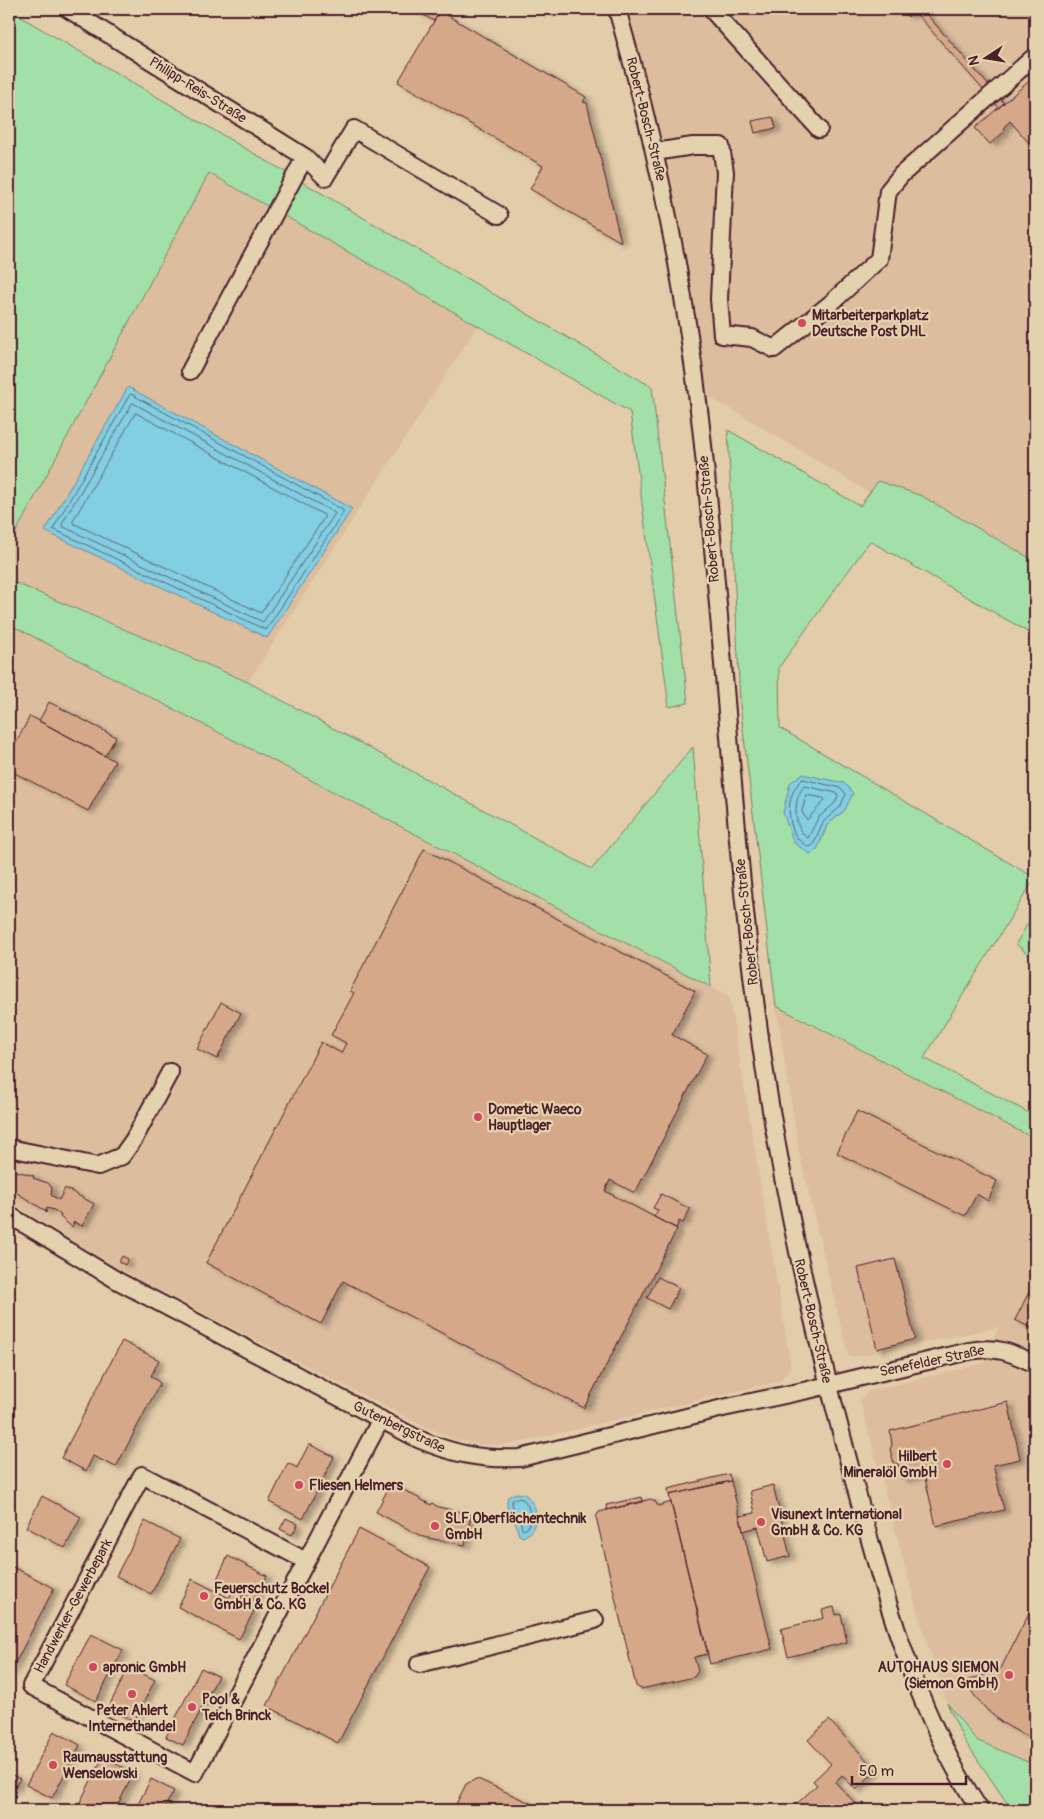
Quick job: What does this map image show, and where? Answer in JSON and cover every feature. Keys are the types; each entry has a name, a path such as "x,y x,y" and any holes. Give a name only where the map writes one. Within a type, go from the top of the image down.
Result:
{"street":[{"name":"Philipp-Reis-Straße","path":"68,9 304,157 325,177 354,129 499,215"},
{"name":"Robert-Bosch-Straße","path":"617,9 655,152 681,284 700,417 755,1003 788,1209 828,1385 866,1530 911,1668 948,1757 980,1810"},
{"path":"711,9 819,129"},
{"path":"655,152 693,146 721,146 725,172 718,299 722,335 752,338 774,350 830,304 879,259 888,191 901,175 1035,56"},
{"path":"190,371 304,157"},
{"path":"9,1148 98,1166 122,1156 134,1139 170,1072"},
{"name":"Gutenbergstraße","path":"9,1215 118,1281 418,1439 455,1453 495,1459 520,1458 723,1408 828,1385"},
{"name":"Senefelder Straße","path":"828,1385 940,1357 985,1348 998,1349 1035,1364"},
{"name":"Handwerker-Gewerbepark","path":"306,1561 142,1475 31,1686 195,1772 306,1561 380,1419"},
{"path":"419,1664 595,1620"}],"shaded area":[{"path":"624,9 1035,9 1035,593 730,408 703,395 683,284 664,154"},
{"path":"208,173 478,325 248,682 9,580 9,545"},
{"path":"9,624 729,996 791,1367 780,1381 518,1443 476,1444 458,1440 425,1427 121,1271 9,1202"},
{"path":"776,1006 1035,1139 1035,1765 976,1740 947,1703 919,1618 860,1400 869,1391 985,1363 998,1327 855,1357 848,1356 799,1152"}],"green space":[{"path":"9,10 652,387 688,703 669,707 630,412 209,173 9,545"},
{"path":"728,430 860,506 878,481 922,496 1035,561 1035,636 870,541 779,667 780,728 1035,878 924,1058 1035,1116 1035,1139 776,1006 740,704","holes":["845,810 827,825 821,841 794,843"]},
{"path":"11,581 248,682 592,869 693,747 711,987 9,624 9,585"},
{"path":"1035,911 1035,960 1016,944"},
{"path":"947,1703 976,1740 1035,1765 1035,1806 1007,1803 963,1738"}],"water":[{"path":"128,387 352,509 267,638 45,531"},
{"path":"802,774 844,783 853,793 845,810 827,825 817,850 810,854 794,843 783,813 790,783"},
{"path":"516,1493 525,1494 533,1504 536,1512 536,1521 532,1529 523,1537 519,1535 516,1523 507,1507 508,1497"}],"building":[{"path":"419,9 446,9 443,14 440,11 434,21 418,12"},
{"path":"901,9 918,9 908,17"},
{"path":"918,9 922,9 1004,103 999,108 915,12"},
{"path":"440,11 586,97 583,102 587,103 621,242 530,189 543,166 398,82"},
{"path":"1035,76 1035,150 1010,121 1003,128 1005,131 990,144 975,128"},
{"path":"773,117 776,128 755,133 752,121"},
{"path":"49,702 116,737 105,756 39,721"},
{"path":"30,716 115,761 88,811 9,770 9,756"},
{"name":"Dometic Waeco Hauptlager","path":"424,849 695,991 672,1035 707,1054 635,1193 610,1180 605,1191 677,1229 584,1408 343,1281 321,1324 206,1263 321,1042 341,1053 346,1043 331,1035 354,993 350,991"},
{"path":"1035,920 1035,932 1030,929"},
{"path":"221,1002 241,1013 217,1059 197,1049"},
{"path":"857,1111 997,1181 988,1201 977,1194 965,1216 837,1153"},
{"path":"13,1170 34,1176 33,1178 48,1183 52,1188 51,1195 59,1200 65,1188 94,1204 82,1226 74,1222 72,1227 54,1210 47,1208 46,1213 46,1211 9,1188 9,1171 12,1172"},
{"path":"661,1194 690,1209 683,1223 679,1221 676,1228 654,1217 658,1210 653,1208"},
{"path":"122,1256 128,1259 125,1265 119,1262"},
{"path":"895,1259 915,1339 877,1349 858,1268"},
{"path":"658,1277 679,1288 668,1309 647,1298"},
{"path":"1035,1280 1035,1330 1015,1320"},
{"path":"122,1341 159,1360 151,1376 160,1383 116,1467 93,1456 86,1471 61,1458"},
{"name":"Hilbert Mineralöl GmbH","path":"1008,1402 1020,1459 993,1465 1004,1510 936,1526 924,1474 902,1480 898,1464 894,1464 890,1449 892,1445 890,1431"},
{"name":"Fliesen Helmers","path":"309,1444 334,1457 303,1519 269,1502 288,1463 297,1468"},
{"path":"729,1474 731,1481 669,1495 668,1489"},
{"path":"731,1481 772,1649 710,1664 669,1495"},
{"name":"SLF Oberflächentechnik GmbH","path":"391,1483 431,1505 432,1503 438,1507 471,1514 465,1545 423,1537 376,1512"},
{"name":"Visunext International GmbH & Co. KG","path":"773,1485 790,1556 767,1562 758,1527 743,1531 740,1516 755,1513 750,1491"},
{"path":"42,1496 81,1517 65,1548 26,1527"},
{"path":"642,1497 643,1502 607,1510 606,1505"},
{"path":"651,1499 658,1506 671,1502 708,1654 694,1657 698,1671 694,1677 641,1689 636,1686 596,1517 599,1512"},
{"path":"286,1518 298,1524 292,1535 280,1529"},
{"path":"145,1521 180,1539 151,1594 116,1576"},
{"path":"359,1529 430,1567 338,1743 267,1706"},
{"name":"Feuerschutz Bockel GmbH & Co. KG","path":"228,1556 267,1576 254,1600 243,1594 239,1603 254,1611 239,1639 178,1607 192,1579 229,1598 235,1588 217,1579"},
{"path":"9,1565 54,1588 9,1675"},
{"path":"834,1607 836,1615 841,1614 847,1642 788,1657 781,1629 824,1618 822,1610"},
{"name":"AUTOHAUS SIEMON (Siemon GmbH)","path":"1032,1607 1035,1609 1035,1738 1020,1733 1001,1722 974,1695 966,1681 1000,1670"},
{"name":"apronic GmbH","path":"91,1634 123,1650 96,1701 64,1685"},
{"name":"Peter Ahlert Internethandel","path":"129,1667 155,1680 134,1721 108,1708"},
{"name":"Pool & Teich Brinck","path":"201,1668 218,1676 183,1745 166,1737"},
{"path":"829,1720 876,1770 856,1790 842,1775 835,1782 862,1810 790,1810 817,1785 813,1781 831,1764 808,1740"},
{"name":"Raumausstattung Wenselowski","path":"54,1731 80,1745 52,1798 26,1785"},
{"path":"103,1757 134,1773 115,1810 82,1810 77,1808"},
{"path":"9,1773 20,1779 13,1790 9,1788"},
{"path":"151,1779 174,1791 163,1810 135,1810"},
{"path":"476,1779 545,1810 453,1810 466,1784"}],"place":[{"name":"Mitarbeiterparkplatz Deutsche Post DHL","path":"802,323"},
{"name":"Dometic Waeco Hauptlager","path":"478,1117"},
{"name":"Hilbert Mineralöl GmbH","path":"947,1464"},
{"name":"Fliesen Helmers","path":"299,1485"},
{"name":"Visunext International GmbH & Co. KG","path":"761,1522"},
{"name":"SLF Oberflächentechnik GmbH","path":"435,1526"},
{"name":"Feuerschutz Bockel GmbH & Co. KG","path":"204,1596"},
{"name":"apronic GmbH","path":"93,1667"},
{"name":"AUTOHAUS SIEMON (Siemon GmbH)","path":"1009,1675"},
{"name":"Peter Ahlert Internethandel","path":"132,1694"},
{"name":"Pool & Teich Brinck","path":"192,1707"},
{"name":"Raumausstattung Wenselowski","path":"53,1765"}]}
